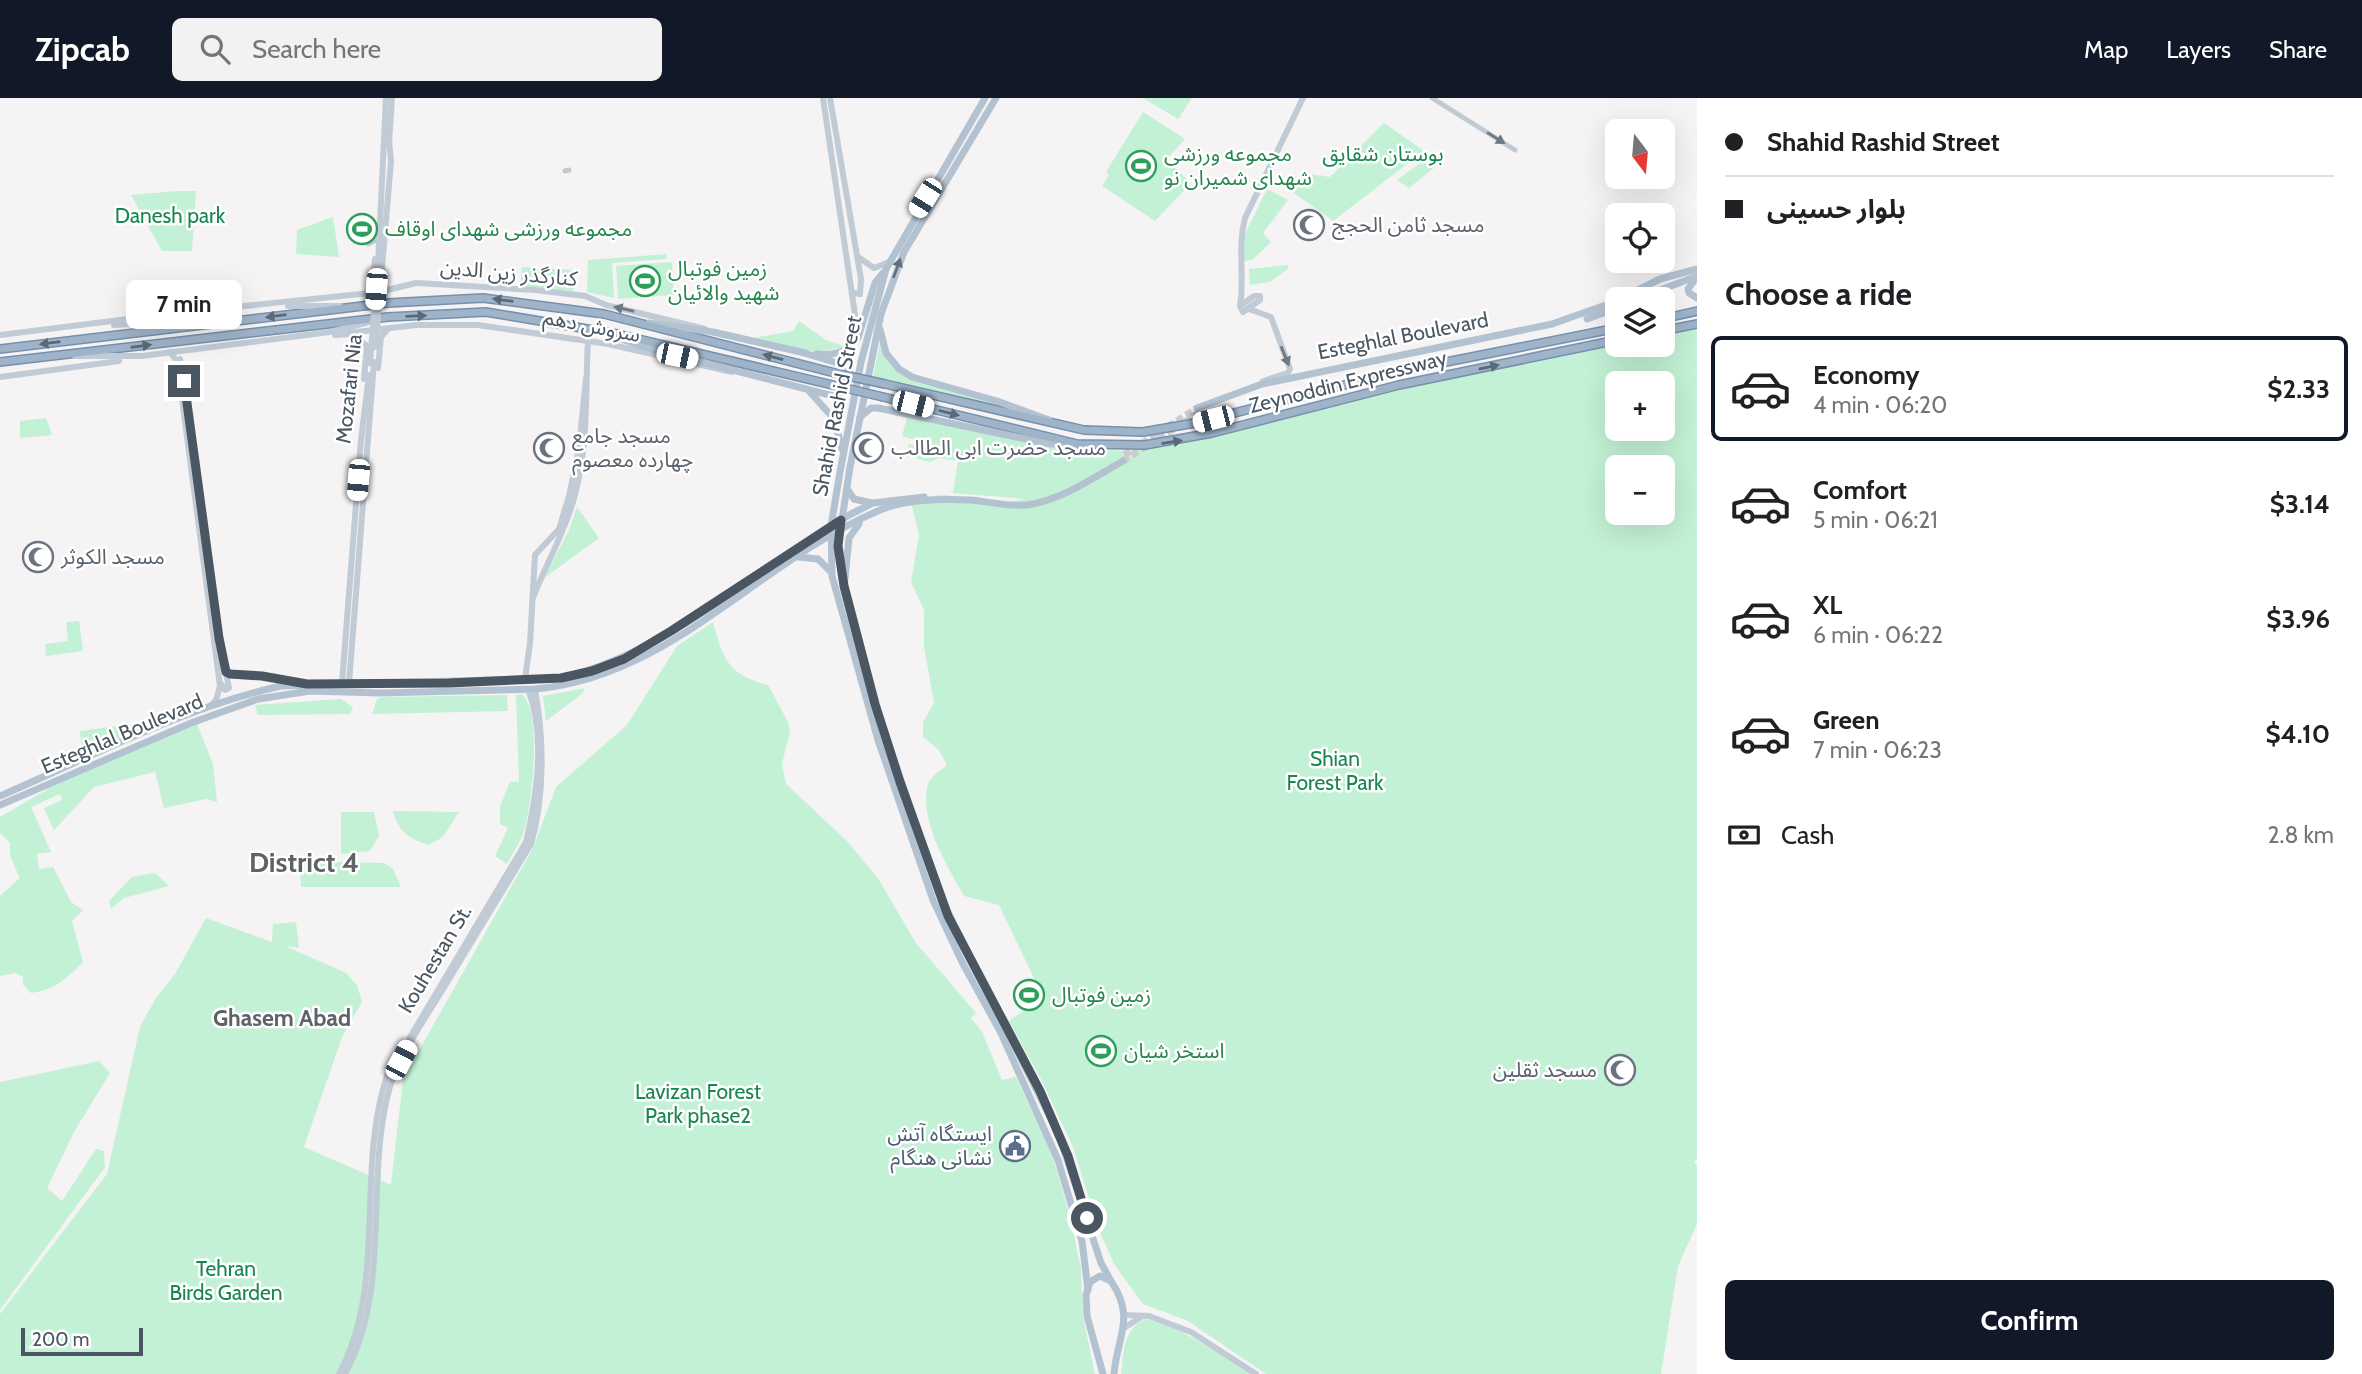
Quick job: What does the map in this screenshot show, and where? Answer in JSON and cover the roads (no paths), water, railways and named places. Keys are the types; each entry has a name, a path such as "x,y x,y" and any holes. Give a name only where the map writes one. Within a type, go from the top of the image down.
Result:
{"highway":[{"path":"0,348 367,306 483,298 604,314 639,323"},
{"path":"1675,316 1697,311"},
{"path":"0,362 388,317 486,312 603,332"},
{"name":"Zeynoddin Expressway","path":"639,323 839,374 1056,424 1118,433 1165,430 1396,372 1605,330"},
{"path":"1675,329 1697,324"},
{"name":"Zeynoddin Expressway","path":"603,332 1077,444 1120,446 1175,442 1366,393 1605,343"}],"main road":[{"name":"Mozafari Nia","path":"380,264 386,98"},
{"name":"Mozafari Nia","path":"345,683 392,98"},
{"path":"823,98 858,338"},
{"path":"830,98 857,255 861,292 859,296 853,293"},
{"name":"Shahid Rashid Street","path":"985,98 887,266 855,393 843,454 830,537 832,576 876,732 933,900 957,954 1001,1033 1050,1139 1065,1180 1087,1267 1087,1316 1096,1342 1102,1374"},
{"name":"Shahid Rashid Street","path":"996,98 904,252 881,314 839,532 844,586 885,738 941,898 1059,1135 1101,1263 1121,1297 1125,1315"},
{"path":"1244,282 1260,300 1243,312 1240,306 1244,282 1240,239 1245,218 1303,98"},
{"path":"383,291 391,161 389,140"},
{"path":"372,292 385,147"},
{"path":"857,255 871,268 887,266"},
{"path":"801,352 837,353 848,349 858,338 875,283 887,266"},
{"name":"Esteghlal Boulevard","path":"1644,287 1660,279 1697,269"},
{"path":"1697,276 1688,289 1689,293 1697,298"},
{"path":"1668,287 1697,276"},
{"name":"کنارگذر زین الدین","path":"261,306 383,291 416,283 584,296 606,305 713,332"},
{"path":"1240,306 1258,295"},
{"name":"Esteghlal Boulevard","path":"1605,305 1552,324 1294,376 1244,390 1200,410 1262,388 1553,327 1605,312"},
{"path":"0,335 261,306 367,306"},
{"path":"1244,390 1288,373 1290,369 1271,317 1249,309"},
{"path":"881,314 880,333 884,350 904,373 1034,412 1056,424"},
{"path":"0,377 330,332 388,317"},
{"path":"65,327 148,323 181,327"},
{"path":"603,332 622,341 841,398 848,384 849,369 844,364 713,332 639,323"},
{"name":"سروش دهم","path":"246,342 267,343 416,325 478,325 588,341 718,371 741,373"},
{"path":"365,440 381,337 387,330"},
{"path":"348,333 367,346 380,348"},
{"path":"532,603 548,560 563,531 572,497 586,430 588,341"},
{"path":"365,440 367,346"},
{"path":"170,352 178,360 227,690 222,688 219,676 178,360 185,350"},
{"path":"61,355 142,356"},
{"path":"809,391 834,419 843,454"},
{"path":"855,393 871,408 1050,444 1077,444"},
{"path":"860,417 871,408"},
{"name":"Esteghlal Boulevard","path":"0,796 209,708 248,698 307,684 561,678 624,659 831,526 873,503 929,497 970,496 1016,501 1037,499 1122,459 1069,491 1040,502 1018,506 970,500 930,501 896,506 870,515 798,557 671,642 627,667 585,681 532,689 380,693 310,691 248,698 0,806"},
{"path":"848,489 854,499 873,503"},
{"path":"532,689 528,663 534,560 538,550 559,529 572,497"},
{"path":"844,586 849,538 855,527 870,515"},
{"path":"538,550 548,560"},
{"path":"798,557 818,559 832,576"},
{"path":"534,560 548,560"},
{"path":"226,672 307,684"},
{"path":"209,708 219,694 219,676"},
{"name":"Kouhestan St.","path":"339,1374 360,1321 386,1104 393,1077 414,1036 531,844 538,819 539,729 532,689"},
{"name":"Kouhestan St.","path":"345,1374 362,1332 370,1297 374,1203"},
{"path":"1087,1267 1095,1270 1101,1263"},
{"path":"1088,1290 1095,1278 1111,1281"},
{"path":"1114,1374 1125,1315 1149,1316 1207,1340 1256,1374"},
{"path":"1124,1328 1138,1317 1149,1316"}],"street":[{"path":"1433,98 1515,150"},
{"path":"368,244 376,240"}],"tunnel":[{"path":"1124,455 1197,408"},
{"path":"1123,461 1202,411"}],"place":[{"name":"مجموعه ورزشی شهدای شمیران نو","path":"1141,166"},
{"name":"مسجد ثامن الحجج","path":"1309,225"},
{"name":"مجموعه ورزشی شهدای اوقاف","path":"362,229"},
{"name":"زمین فوتبال شهید والائیان","path":"645,281"},
{"name":"مسجد جامع چهارده معصوم","path":"549,448"},
{"name":"مسجد حضرت ابی الطالب","path":"868,448"},
{"name":"مسجد الکوثر","path":"38,557"},
{"name":"زمین فوتبال","path":"1029,995"},
{"name":"استخر شیان","path":"1101,1051"},
{"name":"مسجد ثقلین","path":"1620,1070"},
{"name":"ایستگاه آتش نشانی هنگام","path":"1015,1146"}],"district":[{"name":"District 4","path":"304,862"},
{"name":"Ghasem Abad","path":"282,1018"}],"park label":[{"name":"بوستان شقایق","path":"1383,154"},
{"name":"Danesh park","path":"170,216"},
{"name":"Shian Forest Park","path":"1335,771"},
{"name":"Lavizan Forest Park phase2","path":"698,1104"},
{"name":"Tehran Birds Garden","path":"226,1281"}]}
